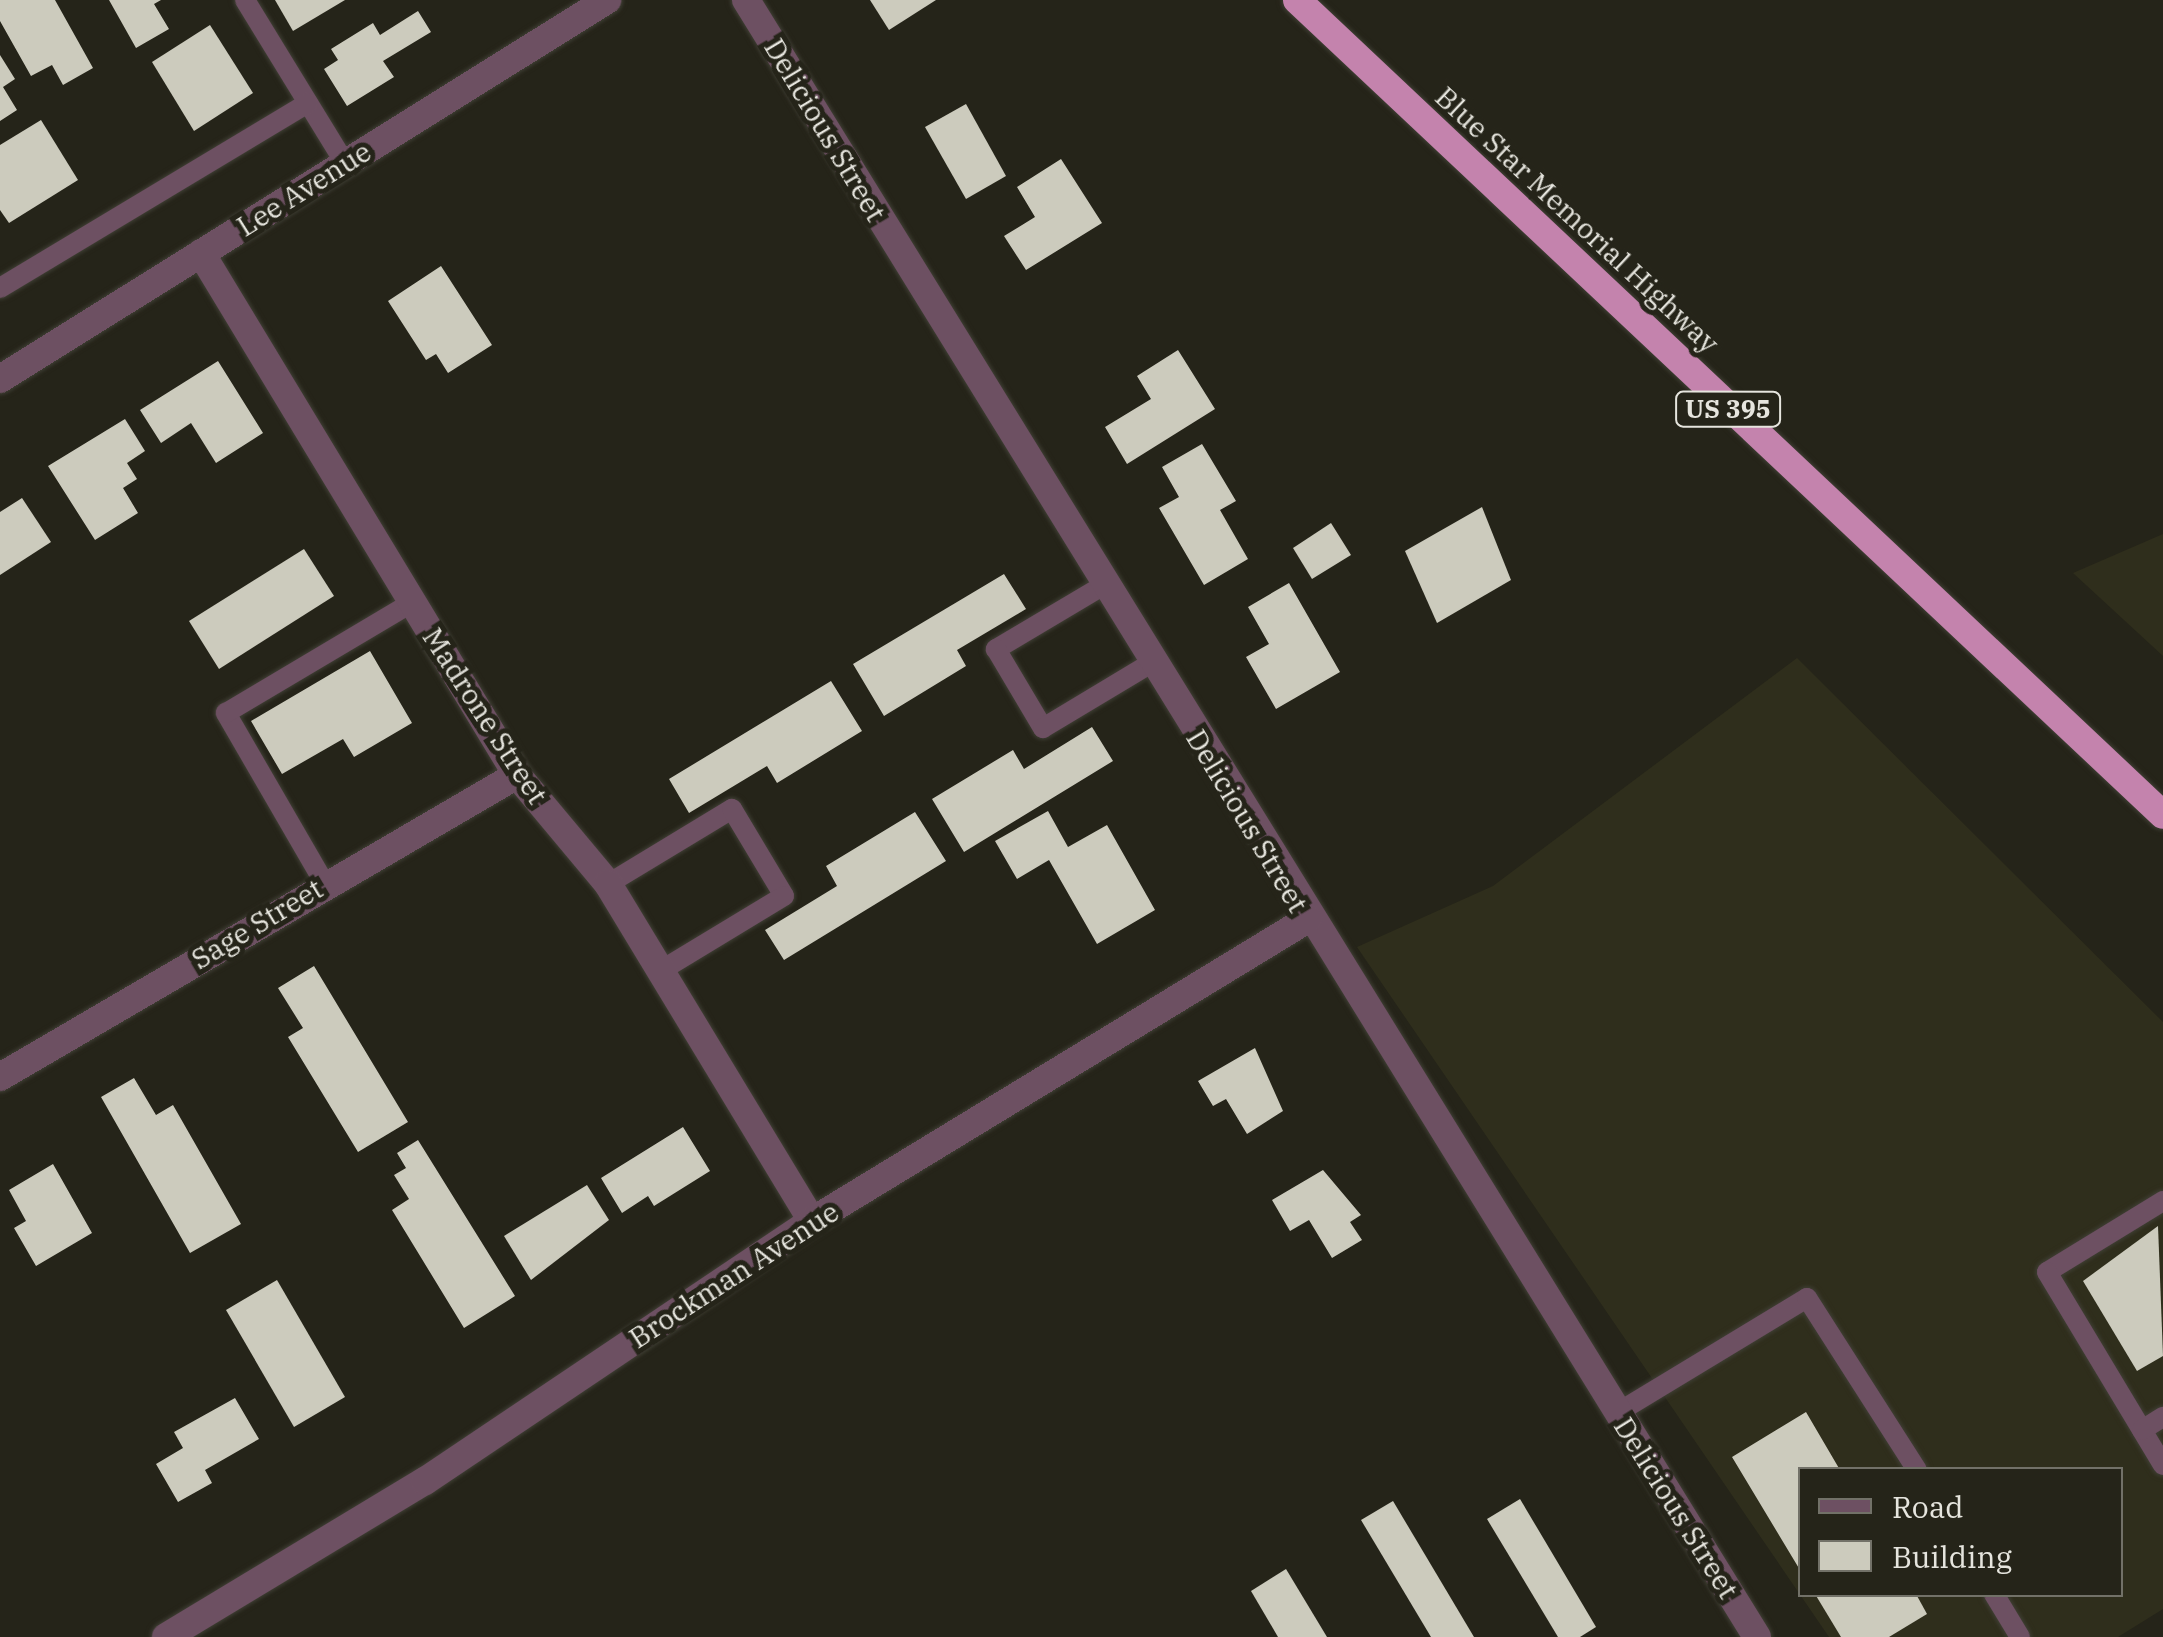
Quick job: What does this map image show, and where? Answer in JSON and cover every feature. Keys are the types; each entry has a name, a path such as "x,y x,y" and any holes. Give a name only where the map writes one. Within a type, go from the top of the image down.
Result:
{"highway":[{"name":"Blue Star Memorial Highway","path":"1297,0 2163,815"}],"street":[{"name":"Lee Avenue","path":"0,379 608,0"},
{"name":"Delicious Street","path":"746,0 1308,920 1757,1637"},
{"name":"Madrone Street","path":"201,254 517,774 608,884 812,1221"},
{"name":"Sage Street","path":"0,1077 517,774"},
{"name":"Brockman Avenue","path":"166,1637 426,1481 812,1221 1308,920"}],"lane":[{"path":"245,0 345,163"},
{"path":"0,288 308,103"},
{"path":"1104,586 996,650 1043,728 1151,664"},
{"path":"325,884 226,714 412,602"},
{"path":"608,884 732,809 784,896 660,971"},
{"path":"2163,1201 2047,1272 2163,1465"},
{"path":"1617,1414 1807,1298 1916,1467"},
{"path":"2142,1430 2163,1417"},
{"path":"1996,1597 2020,1637"}],"shaded area":[{"path":"2163,534 2163,656 2073,573"},
{"path":"1797,658 2163,1022 2163,1609 2118,1637 1829,1637 1802,1597 2123,1597 2123,1467 1798,1467 1798,1592 1357,947 1493,886"}],"building":[{"path":"0,0 55,0 93,68 63,85 52,65 31,76 0,21"},
{"path":"109,0 161,0 154,4 169,29 136,48"},
{"path":"275,0 345,0 293,31"},
{"path":"870,0 936,0 889,30"},
{"path":"418,11 431,32 383,61 394,77 347,106 324,69 338,60 331,49 373,23 380,35"},
{"path":"210,25 253,93 194,131 152,62"},
{"path":"0,55 15,79 3,87 17,110 0,121"},
{"path":"966,104 1006,176 966,199 925,127"},
{"path":"41,120 78,180 9,223 0,210 0,145"},
{"path":"1061,159 1102,223 1026,270 1004,236 1035,217 1017,187"},
{"path":"441,266 492,345 448,373 436,354 426,360 388,301"},
{"path":"1178,350 1215,409 1127,464 1105,427 1151,399 1137,376"},
{"path":"218,361 263,433 216,463 191,423 161,443 140,410"},
{"path":"125,419 145,451 127,463 137,479 123,488 138,513 95,540 48,466"},
{"path":"1202,444 1236,501 1220,510 1248,559 1204,585 1159,508 1179,497 1162,467"},
{"path":"22,498 51,542 0,575 0,512"},
{"path":"1482,507 1511,580 1437,623 1405,551"},
{"path":"1331,523 1351,555 1312,579 1293,548"},
{"path":"304,549 334,596 219,669 189,621"},
{"path":"1004,574 1026,609 957,650 966,666 884,716 853,664"},
{"path":"1289,583 1340,672 1276,709 1246,657 1269,644 1248,607"},
{"path":"370,651 412,723 354,757 343,739 282,774 251,721"},
{"path":"831,681 862,731 777,783 767,766 689,813 669,779"},
{"path":"1092,727 1113,761 964,852 932,799 1013,750 1024,769"},
{"path":"1048,811 1068,847 1107,825 1155,910 1097,944 1049,860 1017,879 995,841"},
{"path":"915,812 946,861 784,960 765,930 837,886 826,866"},
{"path":"314,966 408,1122 358,1152 288,1037 303,1028 278,988"},
{"path":"1255,1048 1283,1111 1247,1134 1226,1099 1213,1106 1198,1081"},
{"path":"134,1078 156,1115 173,1105 241,1224 190,1253 101,1097"},
{"path":"683,1127 710,1171 654,1206 648,1196 622,1213 601,1178"},
{"path":"418,1140 515,1296 464,1328 392,1210 409,1199 394,1175 406,1168 397,1153"},
{"path":"53,1164 92,1233 36,1266 14,1228 26,1221 9,1190"},
{"path":"1323,1170 1361,1215 1350,1222 1362,1240 1332,1258 1309,1220 1290,1231 1272,1200"},
{"path":"587,1185 609,1220 531,1280 504,1236"},
{"path":"2158,1226 2163,1356 2137,1371 2083,1281"},
{"path":"277,1280 345,1397 294,1427 226,1310"},
{"path":"235,1398 259,1439 205,1470 212,1483 178,1502 156,1464 183,1448 174,1432"},
{"path":"1806,1412 1838,1467 1798,1467 1798,1567 1732,1457"},
{"path":"1520,1499 1596,1627 1580,1637 1558,1637 1487,1519"},
{"path":"1393,1501 1474,1637 1431,1637 1361,1520"},
{"path":"1286,1569 1327,1637 1278,1637 1251,1591"},
{"path":"1817,1597 1918,1597 1927,1614 1889,1637 1841,1637"}]}
